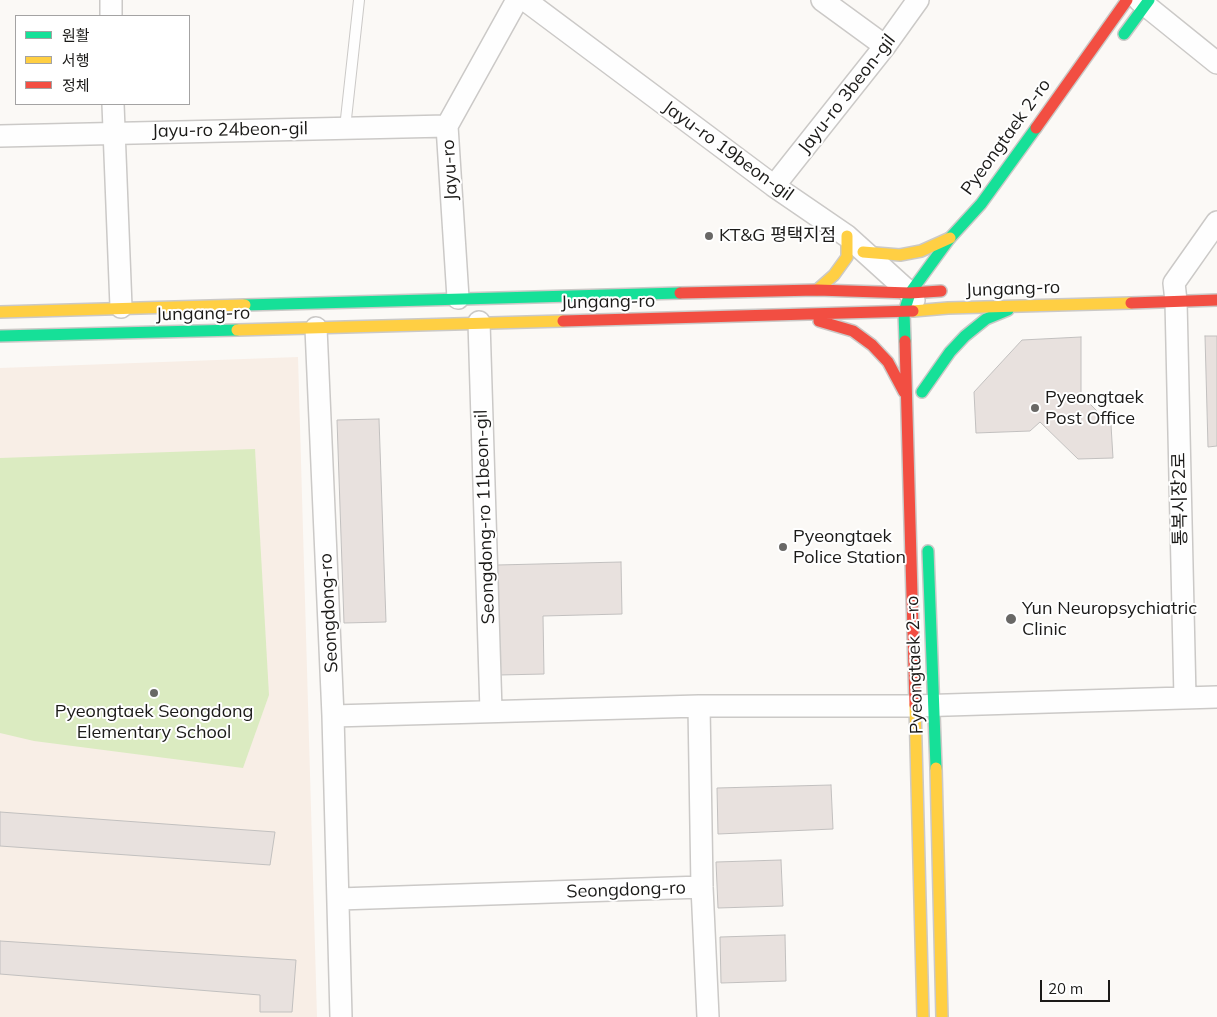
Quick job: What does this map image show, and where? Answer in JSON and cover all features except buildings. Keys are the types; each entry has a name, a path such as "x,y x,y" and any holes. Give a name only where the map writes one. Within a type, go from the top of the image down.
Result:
{"street":[{"path":"111,0 111,15"},
{"name":"Jayu-ro","path":"458,298 448,126 517,0"},
{"name":"Jayu-ro 19beon-gil","path":"525,0 774,186 847,236 914,309"},
{"path":"822,0 885,46"},
{"name":"Jayu-ro 3beon-gil","path":"774,186 885,46 918,0"},
{"path":"1116,45 1140,1 1217,63"},
{"name":"Pyeongtaek 2-ro","path":"914,309 950,238 981,204 1140,1"},
{"path":"114,105 121,307"},
{"name":"Jayu-ro 24beon-gil","path":"0,136 448,126"},
{"path":"1176,288 1217,222"},
{"path":"817,290 834,275 847,257 847,236"},
{"path":"863,252 900,255 921,251 950,238"},
{"path":"923,1017 906,394 914,309 935,288"},
{"name":"Jungang-ro","path":"914,309 935,288 955,290"},
{"name":"Jungang-ro","path":"0,336 798,315 1019,306 1176,288 1217,300"},
{"name":"통복시장2로","path":"1176,288 1185,698"},
{"name":"Jungang-ro","path":"0,312 121,307 817,290 914,309"},
{"path":"922,392 950,352 965,336 986,319 1019,306"},
{"path":"798,315 853,331 872,345 888,362 906,394"},
{"name":"Seongdong-ro 11beon-gil","path":"479,322 491,711"},
{"name":"Seongdong-ro","path":"316,328 333,716 342,1017"},
{"path":"922,374 922,407"},
{"name":"Pyeongtaek 2-ro","path":"928,540 935,704 942,1017"},
{"path":"333,716 698,706 914,706 1217,697"},
{"path":"698,706 702,888 708,1017"},
{"name":"Seongdong-ro","path":"339,899 702,888"}],"lane":[{"path":"345,128 358,0"}],"shaded area":[{"name":"Pyeongtaek Seongdong Elementary School","path":"298,357 317,1017 0,1017 0,368"}],"green space":[{"path":"255,449 269,695 243,768 34,741 0,733 0,458"}],"traffic: fast":[{"path":"1124,34 1149,0"},
{"path":"905,341 904,312 910,293 950,238 981,204 1036,128"},
{"path":"245,305 680,293"},
{"path":"922,392 950,352 965,336 986,319 1008,310"},
{"path":"0,336 237,330"},
{"path":"928,551 936,768"}],"traffic: slow":[{"path":"817,290 834,275 847,257 847,236"},
{"path":"863,252 900,255 921,251 950,238"},
{"path":"913,311 948,308 1131,303"},
{"path":"0,312 245,305"},
{"path":"237,330 563,321"},
{"path":"915,705 923,1017"},
{"path":"936,768 942,1017"}],"traffic: jam":[{"path":"1036,128 1127,0"},
{"path":"680,293 817,290 910,293 941,291"},
{"path":"1131,303 1217,300"},
{"path":"563,321 913,311"},
{"path":"819,321 853,331 872,345 888,362 904,392"},
{"path":"905,341 915,705"}],"place":[{"name":"KT&G 평택지점","path":"709,236"},
{"name":"Pyeongtaek Post Office","path":"1035,408"},
{"name":"Pyeongtaek Police Station","path":"783,547"},
{"name":"Yun Neuropsychiatric Clinic","path":"1011,619"},
{"name":"Pyeongtaek Seongdong Elementary School","path":"154,693"}]}
